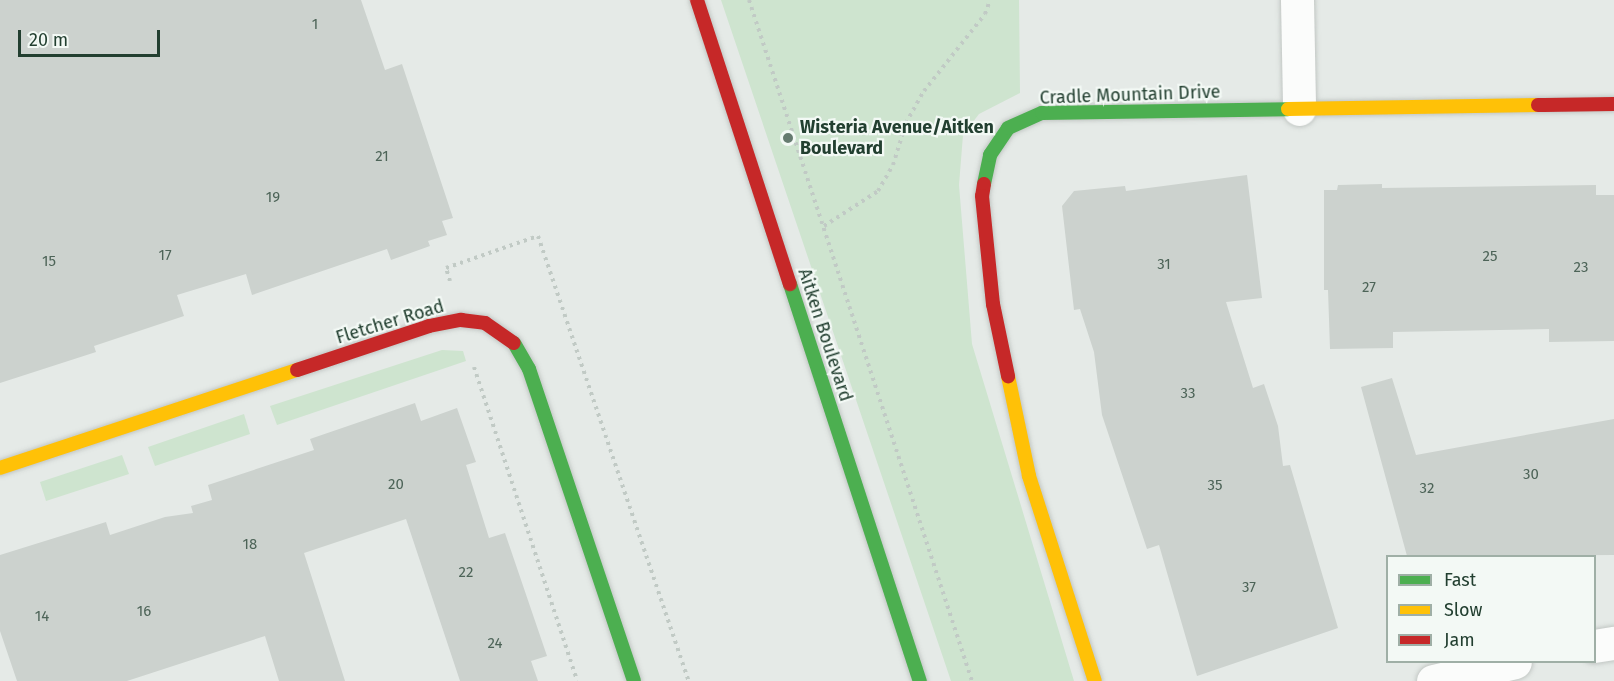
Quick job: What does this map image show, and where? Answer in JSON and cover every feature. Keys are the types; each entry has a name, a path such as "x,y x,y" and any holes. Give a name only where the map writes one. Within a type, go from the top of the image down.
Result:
{"street":[{"name":"Aitken Boulevard","path":"697,0 920,681"},
{"path":"1297,0 1299,109"},
{"name":"Cradle Mountain Drive","path":"1095,681 1015,422 993,304 983,224 984,173 990,155 1008,128 1042,113 1614,104"},
{"name":"Fletcher Road","path":"0,468 429,326 461,320 485,323 514,343 530,369 634,681"},
{"path":"1596,646 1614,643"},
{"path":"1433,681 1511,663"}],"path":[{"path":"749,0 972,681"},
{"path":"824,226 878,190 893,165 906,123 924,91 985,14 990,0"}],"green space":[{"path":"721,0 1019,0 1020,93 979,114 963,135 959,185 972,344 1074,681 951,681"},
{"path":"442,350 463,351 466,361 277,425 270,406"},
{"path":"244,414 250,434 155,466 148,447"},
{"path":"122,455 129,474 46,501 40,482"}],"building":[{"path":"0,0 361,0 385,70 402,64 453,218 442,221 447,235 428,241 430,246 391,260 387,249 252,295 246,274 177,295 184,316 94,346 96,352 0,383"},
{"path":"1247,175 1262,298 1226,302 1253,388 1264,384 1278,426 1283,466 1290,465 1338,628 1197,676 1159,545 1147,549 1102,415 1094,352 1080,309 1074,310 1062,206 1074,191 1125,186 1126,191"},
{"path":"1382,184 1382,188 1596,185 1596,195 1614,195 1614,341 1549,342 1549,329 1393,332 1393,348 1330,349 1328,290 1324,290 1324,190 1337,190 1338,185"},
{"path":"1392,378 1416,455 1614,419 1614,555 1407,555 1361,387"},
{"path":"415,403 421,421 457,408 476,462 466,465 489,538 505,533 547,656 531,661 538,681 460,681 406,519 304,553 345,681 279,681 265,636 127,681 17,681 0,631 0,555 106,522 110,535 165,517 193,513 191,506 212,500 208,485 314,450 310,439"}],"traffic: fast":[{"path":"984,184 990,155 1008,128 1042,113 1288,109"},
{"path":"790,284 920,681"},
{"path":"514,343 529,369 634,681"}],"traffic: slow":[{"path":"1288,109 1538,105"},
{"path":"0,468 297,370"},
{"path":"1008,376 1029,476 1095,681"}],"traffic: jam":[{"path":"697,0 790,284"},
{"path":"1538,105 1614,104"},
{"path":"984,184 982,196 993,304 1008,376"},
{"path":"297,370 429,326 461,320 485,323 514,343"}],"place":[{"name":"Wisteria Avenue/Aitken Boulevard","path":"788,138"}]}
